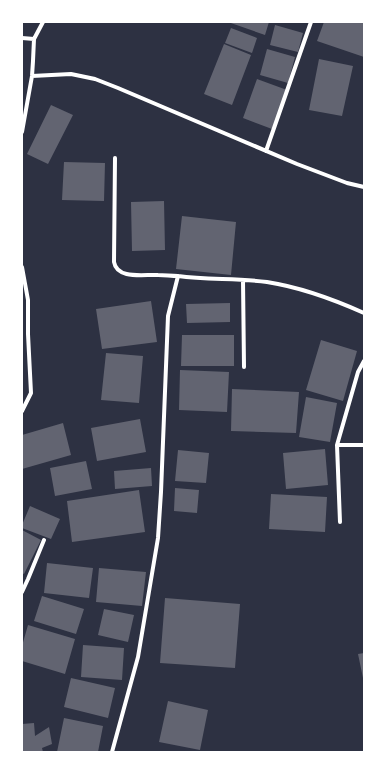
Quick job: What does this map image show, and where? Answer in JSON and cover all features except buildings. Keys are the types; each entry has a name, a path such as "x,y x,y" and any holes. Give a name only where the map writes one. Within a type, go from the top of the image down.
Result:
{"street":[{"path":"22,132 32,76 34,39 43,22"},
{"path":"266,151 311,22"},
{"path":"22,38 34,39"},
{"path":"32,76 71,74 95,79 297,164 346,183 364,187"},
{"path":"115,158 114,262 115,267 119,271 128,275 160,275 267,282 313,293 364,313"},
{"path":"22,267 28,300 31,393 22,411"},
{"path":"112,752 138,657 158,538 168,316 178,276"},
{"path":"243,280 244,368"},
{"path":"340,522 337,445 358,372 364,362"},
{"path":"337,445 364,445"},
{"path":"22,592 44,540"}]}
